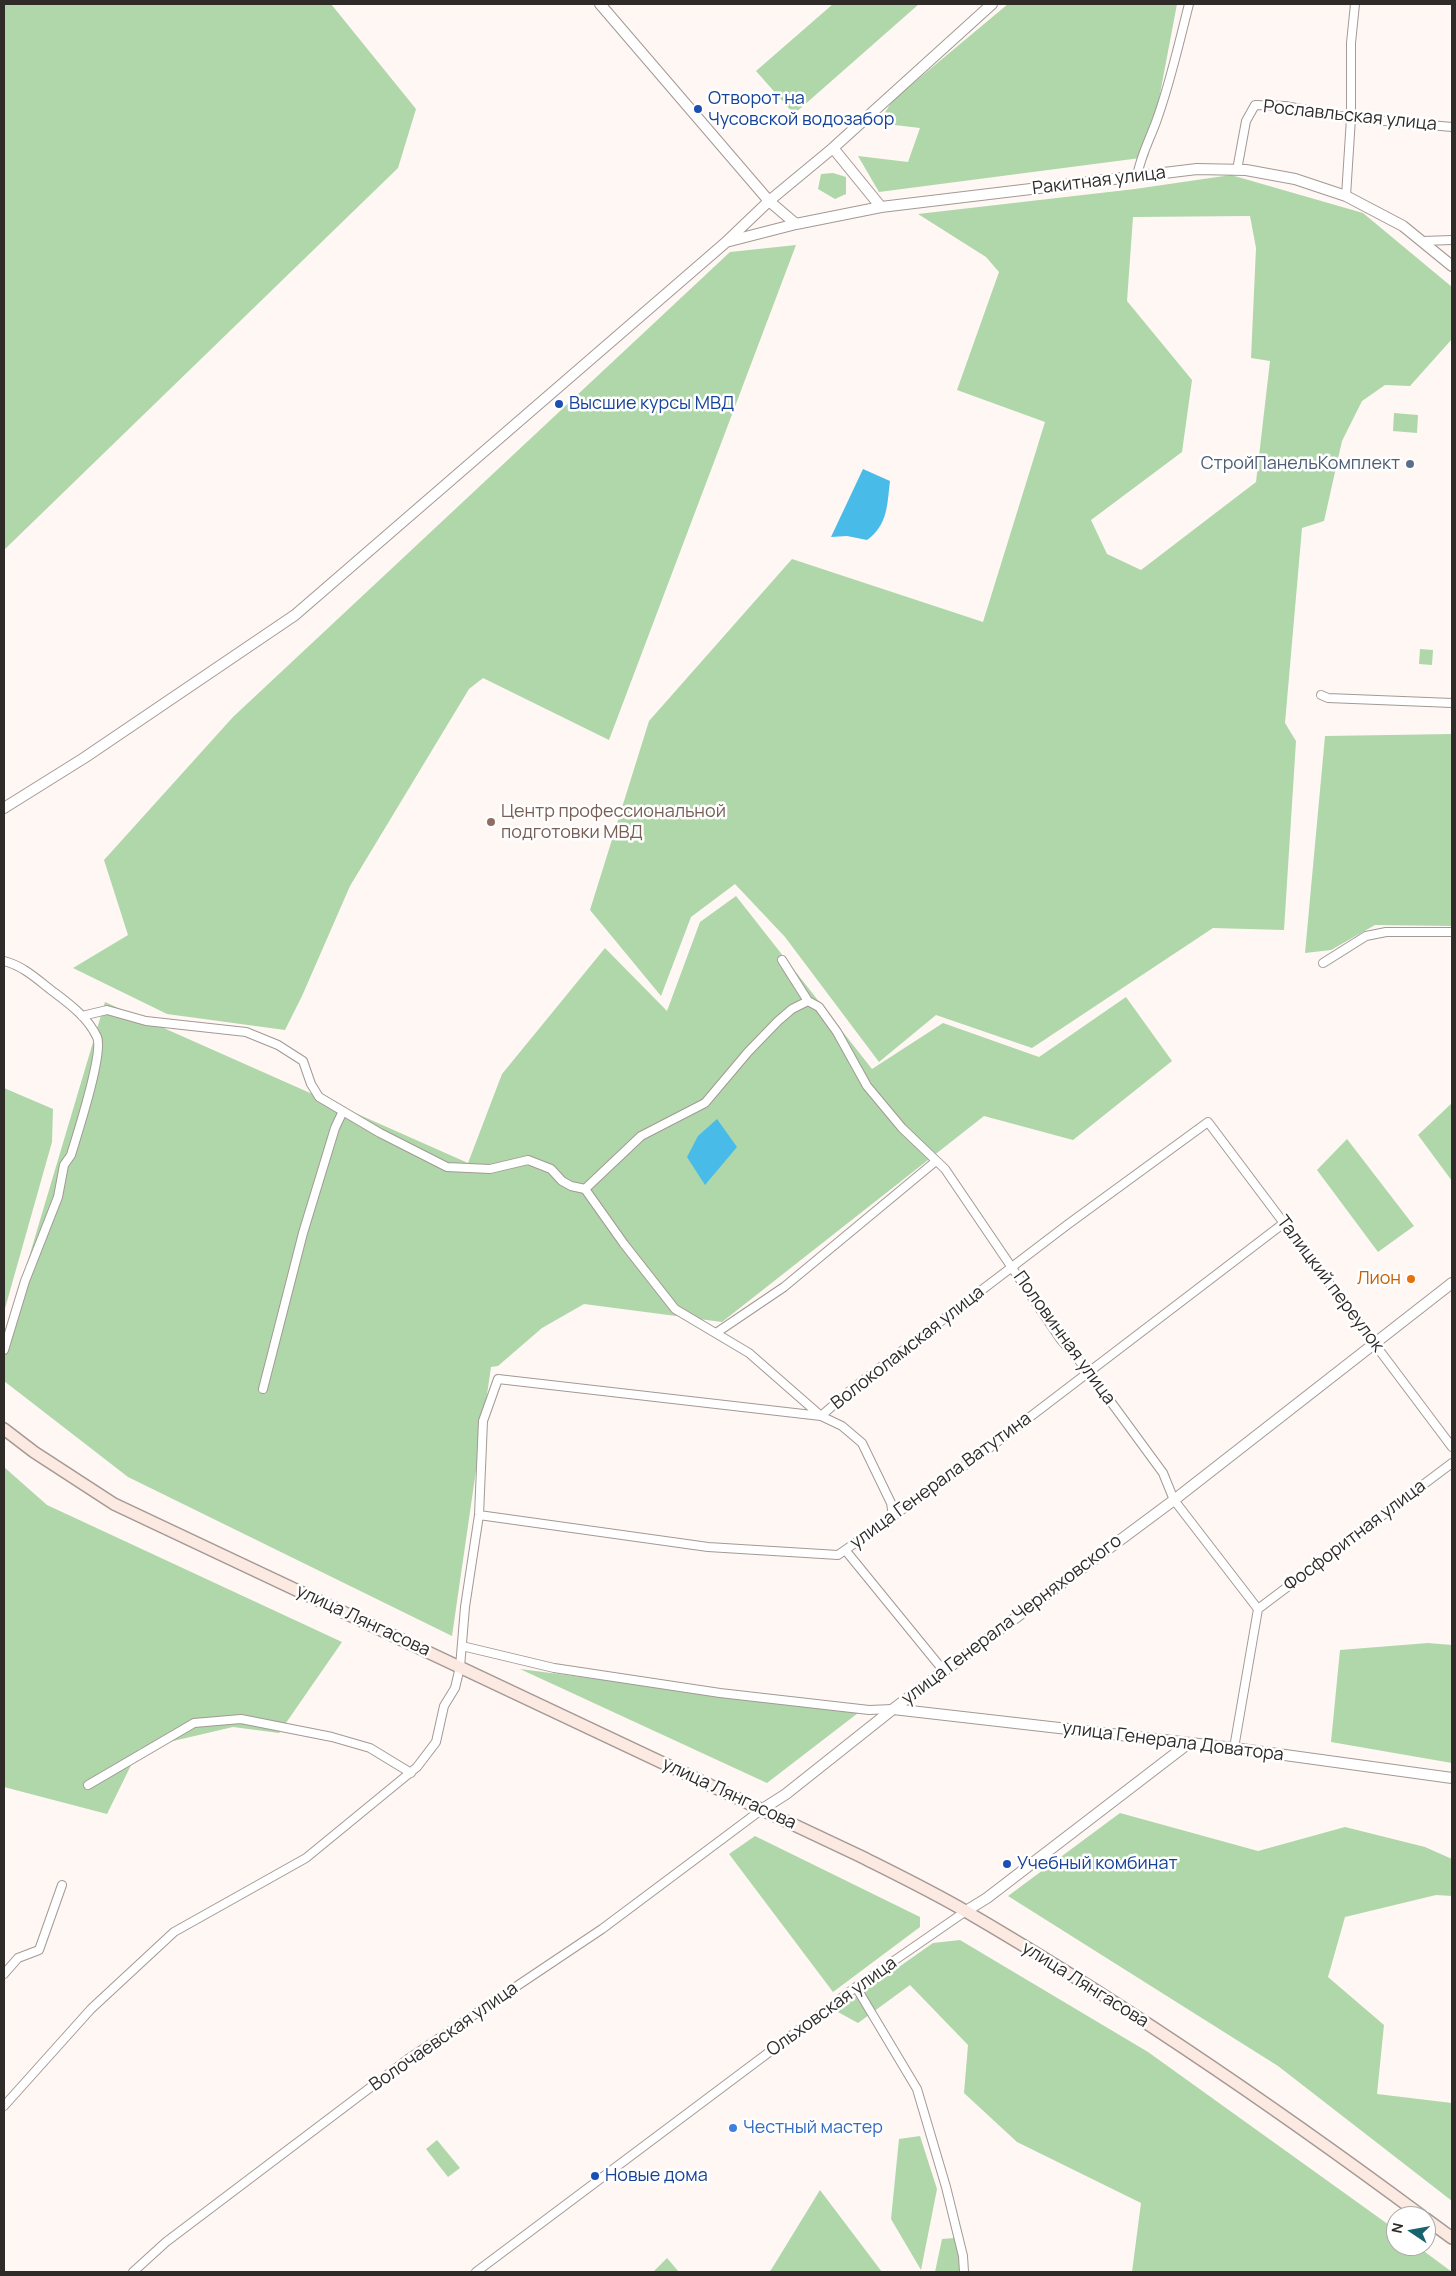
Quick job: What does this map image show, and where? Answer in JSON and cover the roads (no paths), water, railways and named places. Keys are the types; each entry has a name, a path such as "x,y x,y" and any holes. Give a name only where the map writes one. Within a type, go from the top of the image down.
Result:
{"main road":[{"name":"улица Лянгасова","path":"4,1429 34,1452 114,1504 860,1856 966,1911 1189,2050 1303,2128 1408,2206"},
{"path":"1436,2226 1452,2238"}],"street":[{"path":"600,4 769,201 796,224"},
{"path":"4,808 84,758 295,615 725,243 769,201 833,148 992,4"},
{"path":"1138,176 1140,158 1156,123 1173,68 1189,4"},
{"path":"1346,196 1352,118 1351,43 1356,4"},
{"name":"Рославльская улица","path":"1237,170 1246,121 1255,105 1285,106 1352,118 1452,127"},
{"path":"833,148 881,207"},
{"name":"Ракитная улица","path":"725,243 796,224 881,207 1138,176 1197,170 1237,170 1295,179 1346,196 1403,226 1452,266"},
{"path":"1423,241 1452,240"},
{"path":"1321,695 1328,698 1452,702"},
{"path":"1323,964 1366,936 1386,932 1452,932"},
{"name":"Половинная улица","path":"782,960 808,1001 819,1007 837,1032 867,1086 902,1128 945,1169 1061,1340 1089,1372 1163,1473 1174,1500 1258,1609"},
{"path":"4,961 17,964 82,1016 98,1038 96,1060 71,1155 64,1165 58,1197 25,1281 4,1350"},
{"path":"585,1189 641,1136 704,1103 748,1052 778,1021 792,1009 808,1001"},
{"path":"82,1016 107,1010 146,1021 246,1032 278,1045 303,1061 311,1084 319,1097 380,1133 446,1167 490,1169 528,1160 551,1169 562,1181 571,1186 585,1189 624,1244 675,1309 749,1353 821,1416 842,1426 862,1443 891,1503 893,1516"},
{"path":"263,1388 303,1233 335,1128 343,1111"},
{"name":"Талицкий переулок","path":"1208,1122 1452,1447"},
{"name":"Волоколамская улица","path":"479,1515 483,1422 498,1379 821,1416 852,1389 1067,1225 1208,1122"},
{"path":"716,1333 784,1287 936,1161"},
{"name":"улица Генерала Ватутина","path":"479,1515 708,1546 838,1555 988,1449 1284,1223"},
{"name":"улица Генерала Черняховского","path":"462,1646 554,1668 720,1693 869,1710 893,1708 1174,1500 1452,1283"},
{"name":"Фосфоритная улица","path":"1258,1609 1452,1463"},
{"path":"4,2106 91,2009 174,1932 306,1858 417,1767 436,1742 444,1706 455,1688 460,1666 465,1607 479,1515"},
{"path":"846,1551 943,1670"},
{"path":"1234,1748 1258,1609"},
{"path":"761,1810 786,1794 893,1708"},
{"name":"улица Генерала Доватора","path":"893,1708 1234,1748 1452,1778"},
{"path":"88,1785 194,1723 241,1719 370,1748 410,1773"},
{"name":"Ольховская улица","path":"476,2272 856,1987 986,1898 1189,1743"},
{"name":"Волочаевская улица","path":"133,2272 166,2242 408,2059 602,1929 761,1810"},
{"path":"4,1974 18,1958 39,1950 62,1885"},
{"path":"856,1987 917,2089 946,2188 963,2256 964,2272"}],"water":[{"path":"863,469 890,481 883,521 867,540 847,536 831,537"},
{"path":"717,1119 737,1147 705,1185 687,1157 698,1136"}],"place":[{"name":"Отворот на Чусовской водозабор","path":"698,109"},
{"name":"Высшие курсы МВД","path":"559,404"},
{"name":"СтройПанельКомплект","path":"1410,464"},
{"name":"Центр профессиональной подготовки МВД","path":"491,822"},
{"name":"Лион","path":"1411,1279"},
{"name":"Учебный комбинат","path":"1007,1864"},
{"name":"Честный мастер","path":"733,2128"},
{"name":"Новые дома","path":"595,2176"}]}
